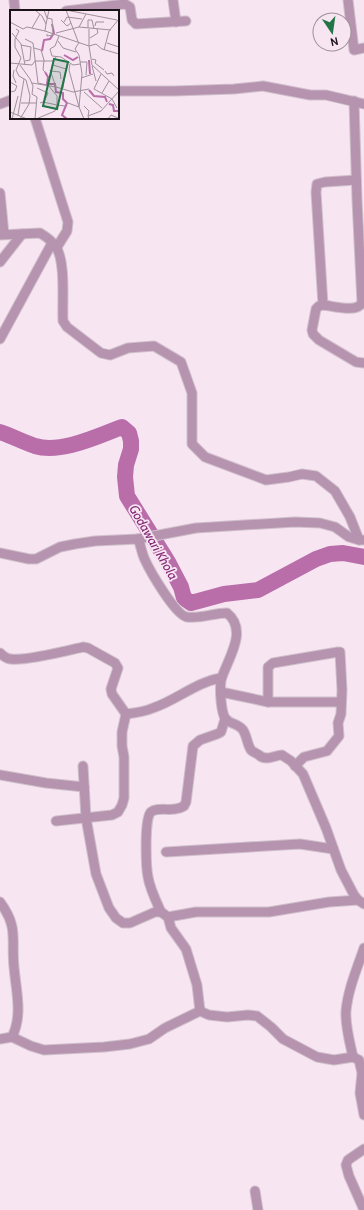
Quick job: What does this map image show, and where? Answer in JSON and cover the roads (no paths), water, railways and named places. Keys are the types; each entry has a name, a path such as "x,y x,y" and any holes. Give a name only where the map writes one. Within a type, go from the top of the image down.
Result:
{"street":[{"path":"14,0 15,10"},
{"path":"173,0 176,22"},
{"path":"348,0 354,50 364,48"},
{"path":"74,10 125,4 130,7 132,20 136,24 186,21"},
{"path":"119,91 234,89 263,86 364,104"},
{"path":"0,104 10,100"},
{"path":"354,101 362,303 360,307 355,309 323,305 319,306 316,309 312,330 313,334 319,340 356,362 364,363"},
{"path":"0,339 55,245 67,231 68,222 35,119"},
{"path":"323,305 316,192 317,184 356,180"},
{"path":"0,193 2,235 40,233 55,245 62,266 62,321 67,327 101,353 110,355 128,348 154,346 181,362 192,393 192,444 205,457 266,480 289,478 302,474 316,476 335,491 362,540"},
{"path":"0,262 22,234"},
{"path":"0,553 36,559 60,547 95,541 139,540 196,528 295,522 320,523 335,527 349,537 362,540"},
{"path":"139,540 146,561 170,602 181,615 186,618 217,613 227,613 233,617 236,627 237,636 227,666 221,678 221,692 225,719 221,732 200,740 193,746 186,802 184,806 176,810 154,810 150,813 147,819 146,838 148,877 171,928 186,949 197,985 200,1011"},
{"path":"0,653 6,658 12,660 30,658 83,647 88,648 116,663 118,668 110,689 126,714 122,732 124,757 124,798 122,805 118,812 112,815 56,821"},
{"path":"268,702 269,665 273,663 340,652 342,690 340,702 341,714 338,723 339,736 327,751 304,757 295,766"},
{"path":"126,714 154,708 204,682 221,678"},
{"path":"221,692 268,702 340,702"},
{"path":"225,719 229,722 238,724 253,751 261,757 266,758 282,756 303,774 310,788 341,870 361,902"},
{"path":"83,766 86,818 96,874 109,908 112,913 123,923 130,923 155,912 164,914 196,912 269,912 329,902 361,902"},
{"path":"0,774 46,783 84,787"},
{"path":"166,852 300,844 334,849"},
{"path":"0,902 7,912 14,934 13,959 17,985 18,1015 16,1028 12,1038"},
{"path":"353,1057 346,1012 353,978 364,948"},
{"path":"0,1039 12,1038 44,1050 104,1047 130,1044 149,1039 165,1028 200,1011 209,1015 257,1016 268,1024 283,1039 317,1057 334,1060 353,1057 359,1060 362,1073 360,1092 364,1115"},
{"path":"364,1149 348,1160 346,1165 349,1176 364,1210"},
{"path":"256,1192 258,1210"}],"waterway":[{"name":"Godawari Khola","path":"0,432 35,446 45,448 68,446 122,427 129,433 131,449 126,465 125,477 127,496 168,562 181,587 184,598 191,603 224,594 258,590 316,559 330,554 343,553 364,557"}]}
